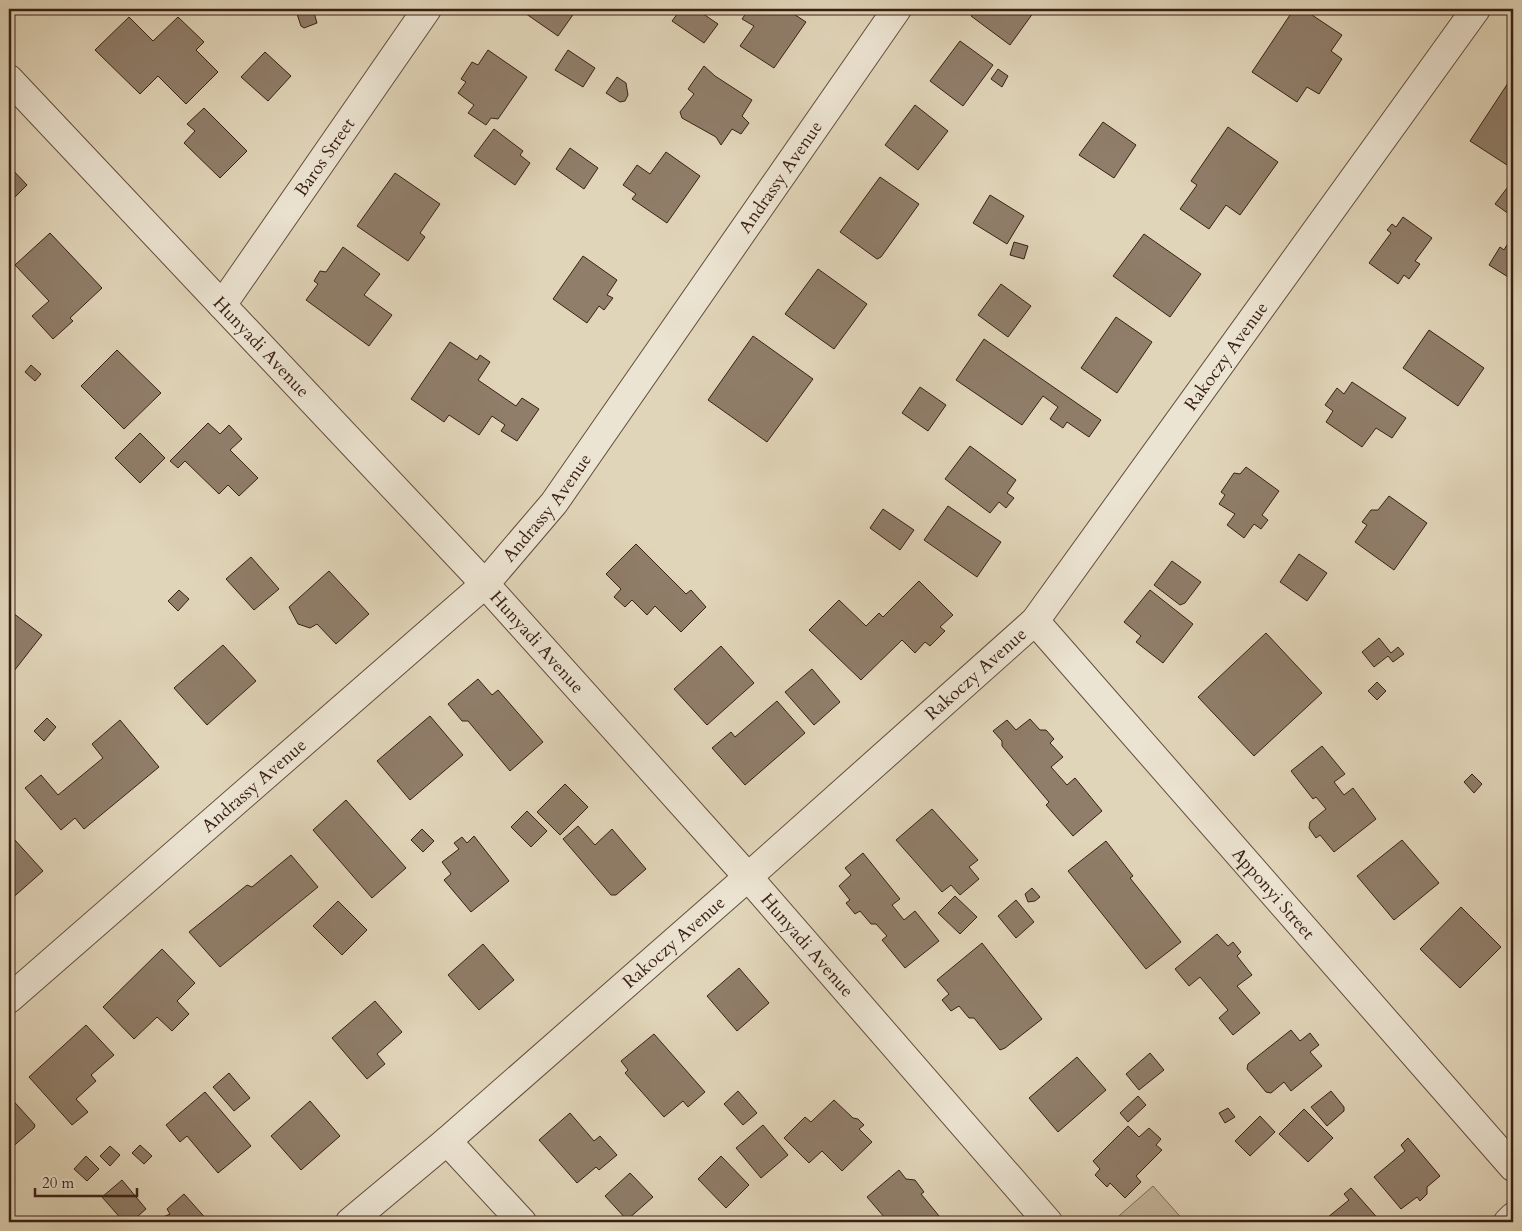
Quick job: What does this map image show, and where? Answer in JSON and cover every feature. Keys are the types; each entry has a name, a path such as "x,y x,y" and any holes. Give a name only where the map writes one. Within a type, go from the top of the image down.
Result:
{"street":[{"name":"Baros Street","path":"222,305 427,9"},
{"name":"Andrassy Avenue","path":"9,999 485,584 554,502 897,9"},
{"name":"Rakoczy Avenue","path":"350,1222 447,1141 1035,621 1476,9"},
{"name":"Hunyadi Avenue","path":"9,79 485,584 748,876 1048,1222"},
{"name":"Apponyi Street","path":"1035,621 1513,1167"},
{"path":"447,1141 522,1222"},
{"path":"1508,1222 1513,1217"}],"shaded area":[{"path":"1153,1186 1185,1222 1112,1222"}],"building":[{"path":"313,9 317,23 304,28 301,26 297,14"},
{"path":"519,9 577,9 558,36"},
{"path":"681,9 696,9 718,24 704,43 672,21"},
{"path":"749,9 786,9 806,22 774,68 740,46 754,26 742,19"},
{"path":"976,9 1036,9 1010,45 971,16"},
{"path":"1294,9 1303,9 1342,35 1331,51 1342,59 1319,94 1307,87 1297,102 1252,72"},
{"path":"129,17 153,41 178,17 204,42 196,50 218,72 186,104 158,76 140,94 95,50"},
{"path":"960,41 993,65 963,106 930,81"},
{"path":"488,50 527,77 498,119 491,118 486,125 468,113 474,105 458,93 466,82 461,79 472,62 478,65"},
{"path":"568,50 595,68 583,87 555,70"},
{"path":"265,52 291,76 268,101 241,77"},
{"path":"704,66 715,76 752,100 742,116 749,123 741,134 732,129 721,145 716,137 682,118 680,112 694,94 688,89"},
{"path":"998,69 1008,76 1002,87 991,79"},
{"path":"617,77 626,83 628,95 625,101 620,102 606,93"},
{"path":"1510,80 1513,82 1513,156 1507,165 1470,141"},
{"path":"915,105 948,131 918,170 885,145"},
{"path":"204,108 247,151 220,178 184,143 195,131 187,124"},
{"path":"1103,122 1136,145 1114,178 1079,155"},
{"path":"1228,127 1278,162 1240,215 1226,205 1209,229 1180,209 1197,185 1191,181"},
{"path":"494,129 523,151 520,155 530,163 515,185 474,156"},
{"path":"570,148 598,168 584,189 556,169"},
{"path":"666,152 700,176 667,223 632,199 636,194 623,185 637,165 650,174"},
{"path":"9,166 27,185 9,203"},
{"path":"395,173 440,204 420,233 425,237 408,261 357,226"},
{"path":"880,177 919,204 881,257 877,259 840,232"},
{"path":"1513,180 1513,217 1495,204"},
{"path":"990,195 1024,216 1007,244 973,223"},
{"path":"1403,217 1432,238 1415,261 1420,264 1409,279 1404,275 1398,284 1369,263 1391,233 1387,230 1392,224 1396,227"},
{"path":"50,233 102,288 70,318 73,321 53,339 32,316 49,301 15,265"},
{"path":"1144,234 1201,274 1170,317 1113,276"},
{"path":"1513,235 1513,280 1489,265 1500,247 1504,250"},
{"path":"1014,242 1028,246 1024,259 1010,255"},
{"path":"343,247 380,274 364,295 392,315 369,346 306,300 318,284 314,281 320,271 326,272"},
{"path":"583,256 617,280 607,295 613,298 604,310 599,306 587,323 553,299"},
{"path":"818,269 867,304 834,349 785,314"},
{"path":"1001,284 1031,306 1008,337 978,315"},
{"path":"1116,317 1152,342 1117,393 1081,368"},
{"path":"1429,330 1484,368 1458,406 1403,368"},
{"path":"753,336 813,379 767,442 708,400"},
{"path":"984,339 1101,420 1089,437 1067,422 1063,428 1050,419 1058,407 1043,396 1022,425 956,380"},
{"path":"450,342 477,360 480,355 490,362 478,380 516,406 522,398 539,409 517,441 501,431 505,425 492,416 479,435 449,415 444,422 411,399"},
{"path":"117,350 161,393 124,429 81,386"},
{"path":"31,365 41,374 35,381 25,372"},
{"path":"1352,382 1406,418 1392,438 1376,428 1362,447 1326,422 1333,411 1325,405 1337,388 1344,394"},
{"path":"920,387 946,405 928,431 902,413"},
{"path":"208,423 220,434 229,425 242,439 230,450 258,478 239,496 228,485 219,494 185,461 178,468 170,461"},
{"path":"140,433 165,458 140,483 115,458"},
{"path":"970,446 1016,480 1007,493 1014,498 1006,508 999,502 990,513 945,479"},
{"path":"1246,467 1279,491 1262,515 1268,520 1261,529 1254,524 1244,538 1227,525 1235,514 1219,504 1225,495 1221,492 1234,473 1240,474"},
{"path":"1389,496 1427,523 1394,570 1355,542 1367,525 1362,522 1371,510 1378,510"},
{"path":"948,506 1001,542 977,577 924,540"},
{"path":"883,509 914,530 900,550 870,528"},
{"path":"636,544 686,594 691,590 706,607 681,632 655,606 647,615 632,600 625,607 614,597 621,589 606,574"},
{"path":"1299,554 1327,573 1307,601 1280,582"},
{"path":"251,557 279,589 254,610 226,579"},
{"path":"1172,561 1201,582 1185,603 1180,605 1154,585"},
{"path":"329,571 369,614 336,644 317,624 310,628 298,624 289,607"},
{"path":"919,581 953,615 940,627 945,631 930,646 925,642 915,653 902,640 861,680 809,630 839,600 866,626 879,613 883,617"},
{"path":"179,590 189,599 178,611 168,601"},
{"path":"1150,590 1193,624 1163,663 1136,642 1141,636 1124,622"},
{"path":"9,610 42,635 14,671 9,668"},
{"path":"1266,633 1322,693 1254,756 1198,697"},
{"path":"1379,638 1391,653 1398,647 1404,654 1393,662 1388,656 1374,667 1362,652"},
{"path":"223,645 256,681 207,725 174,688"},
{"path":"721,646 754,683 707,725 674,689"},
{"path":"812,669 840,702 814,725 785,692"},
{"path":"478,679 492,695 498,690 543,742 510,771 468,721 462,721 448,704"},
{"path":"1377,682 1386,691 1377,700 1368,691"},
{"path":"777,701 805,733 745,785 712,748 731,732 735,737"},
{"path":"430,716 463,755 410,800 377,761"},
{"path":"47,718 56,727 44,741 34,731"},
{"path":"1030,719 1040,730 1046,730 1054,739 1050,743 1063,757 1051,767 1067,785 1075,778 1102,811 1073,836 1046,805 1049,802 1002,746 1002,741 993,731 1007,720 1016,730"},
{"path":"120,720 159,767 84,829 75,818 61,830 25,788 41,775 58,795 103,758 92,744"},
{"path":"1322,746 1345,774 1334,782 1344,795 1353,788 1376,819 1334,852 1320,835 1316,838 1309,828 1310,822 1326,809 1316,797 1313,799 1291,771"},
{"path":"1472,774 1482,784 1474,793 1464,782"},
{"path":"565,784 588,807 560,835 537,812"},
{"path":"346,800 406,868 372,898 313,830"},
{"path":"932,809 978,860 969,867 979,879 960,895 951,885 942,892 896,840"},
{"path":"527,811 547,831 531,847 511,827"},
{"path":"578,826 595,845 612,829 646,869 616,895 611,895 563,839"},
{"path":"422,829 434,841 423,852 411,840"},
{"path":"474,836 509,881 471,912 444,880 451,874 442,862 459,849 454,843 462,837 467,843"},
{"path":"14,839 43,871 9,901 9,844"},
{"path":"1402,840 1439,883 1394,920 1357,876"},
{"path":"1106,841 1133,876 1130,878 1181,942 1146,969 1068,871"},
{"path":"863,853 900,899 892,905 904,920 915,911 939,941 905,968 882,940 887,936 876,924 871,924 860,911 855,914 846,903 850,900 839,886 851,875 845,868"},
{"path":"291,855 318,887 220,967 189,932 247,885 252,887"},
{"path":"1032,888 1040,897 1035,901 1028,902 1025,894"},
{"path":"955,896 977,917 960,934 938,913"},
{"path":"1016,900 1034,922 1016,938 998,916"},
{"path":"338,901 367,930 342,955 313,926"},
{"path":"1461,907 1501,947 1460,988 1420,949"},
{"path":"1217,934 1228,946 1233,942 1241,952 1237,956 1252,975 1237,986 1260,1013 1233,1035 1219,1018 1228,1010 1200,977 1189,986 1175,969"},
{"path":"982,943 1042,1019 1000,1050 974,1018 969,1018 959,1006 951,1011 942,1000 949,994 937,980"},
{"path":"483,944 514,980 479,1010 448,975"},
{"path":"162,949 195,983 177,1001 189,1014 172,1031 157,1017 134,1039 103,1007"},
{"path":"739,968 769,1003 737,1031 707,996"},
{"path":"375,1001 402,1032 377,1054 385,1064 367,1079 332,1038"},
{"path":"86,1025 114,1055 91,1075 96,1081 76,1099 88,1112 72,1125 29,1077"},
{"path":"1291,1030 1300,1041 1310,1033 1319,1045 1310,1052 1322,1066 1291,1091 1284,1082 1271,1093 1266,1092 1247,1069 1248,1064"},
{"path":"654,1034 705,1092 688,1107 683,1101 664,1117 625,1073 628,1070 621,1061"},
{"path":"1150,1053 1164,1070 1139,1090 1126,1074"},
{"path":"1077,1057 1106,1090 1058,1132 1029,1098"},
{"path":"229,1073 250,1098 234,1111 213,1087"},
{"path":"738,1091 757,1113 743,1125 724,1104"},
{"path":"1331,1091 1344,1107 1344,1111 1327,1126 1311,1107"},
{"path":"205,1092 251,1146 218,1173 187,1136 180,1142 166,1125"},
{"path":"9,1096 35,1125 9,1150"},
{"path":"1138,1096 1146,1105 1128,1122 1120,1113"},
{"path":"834,1100 853,1118 858,1119 864,1125 859,1129 872,1142 842,1171 822,1151 809,1163 784,1138 805,1117 811,1122"},
{"path":"310,1101 340,1136 301,1170 271,1136"},
{"path":"1228,1108 1235,1117 1225,1123 1219,1113"},
{"path":"1304,1109 1333,1138 1308,1162 1279,1134"},
{"path":"570,1113 594,1141 600,1136 617,1155 599,1170 596,1167 577,1183 539,1140"},
{"path":"1260,1116 1275,1132 1250,1156 1235,1141"},
{"path":"763,1125 788,1155 761,1178 736,1148"},
{"path":"1128,1126 1139,1137 1149,1128 1161,1139 1156,1145 1162,1150 1136,1176 1141,1182 1125,1198 1110,1183 1107,1187 1095,1175 1100,1169 1093,1161"},
{"path":"1408,1138 1440,1176 1427,1187 1427,1194 1420,1201 1417,1197 1401,1209 1374,1177 1405,1151 1401,1145"},
{"path":"140,1145 152,1156 144,1164 132,1153"},
{"path":"110,1146 120,1155 110,1166 100,1156"},
{"path":"86,1156 99,1169 87,1181 74,1169"},
{"path":"721,1156 749,1185 726,1208 698,1179"},
{"path":"899,1170 906,1179 915,1180 924,1192 921,1194 944,1222 880,1222 885,1218 867,1197"},
{"path":"630,1173 653,1197 627,1220 605,1196"},
{"path":"122,1180 146,1209 131,1222 124,1222 102,1197"},
{"path":"1351,1188 1381,1222 1322,1222 1349,1200 1344,1194"},
{"path":"184,1194 209,1222 157,1222 170,1214 167,1209"}]}
